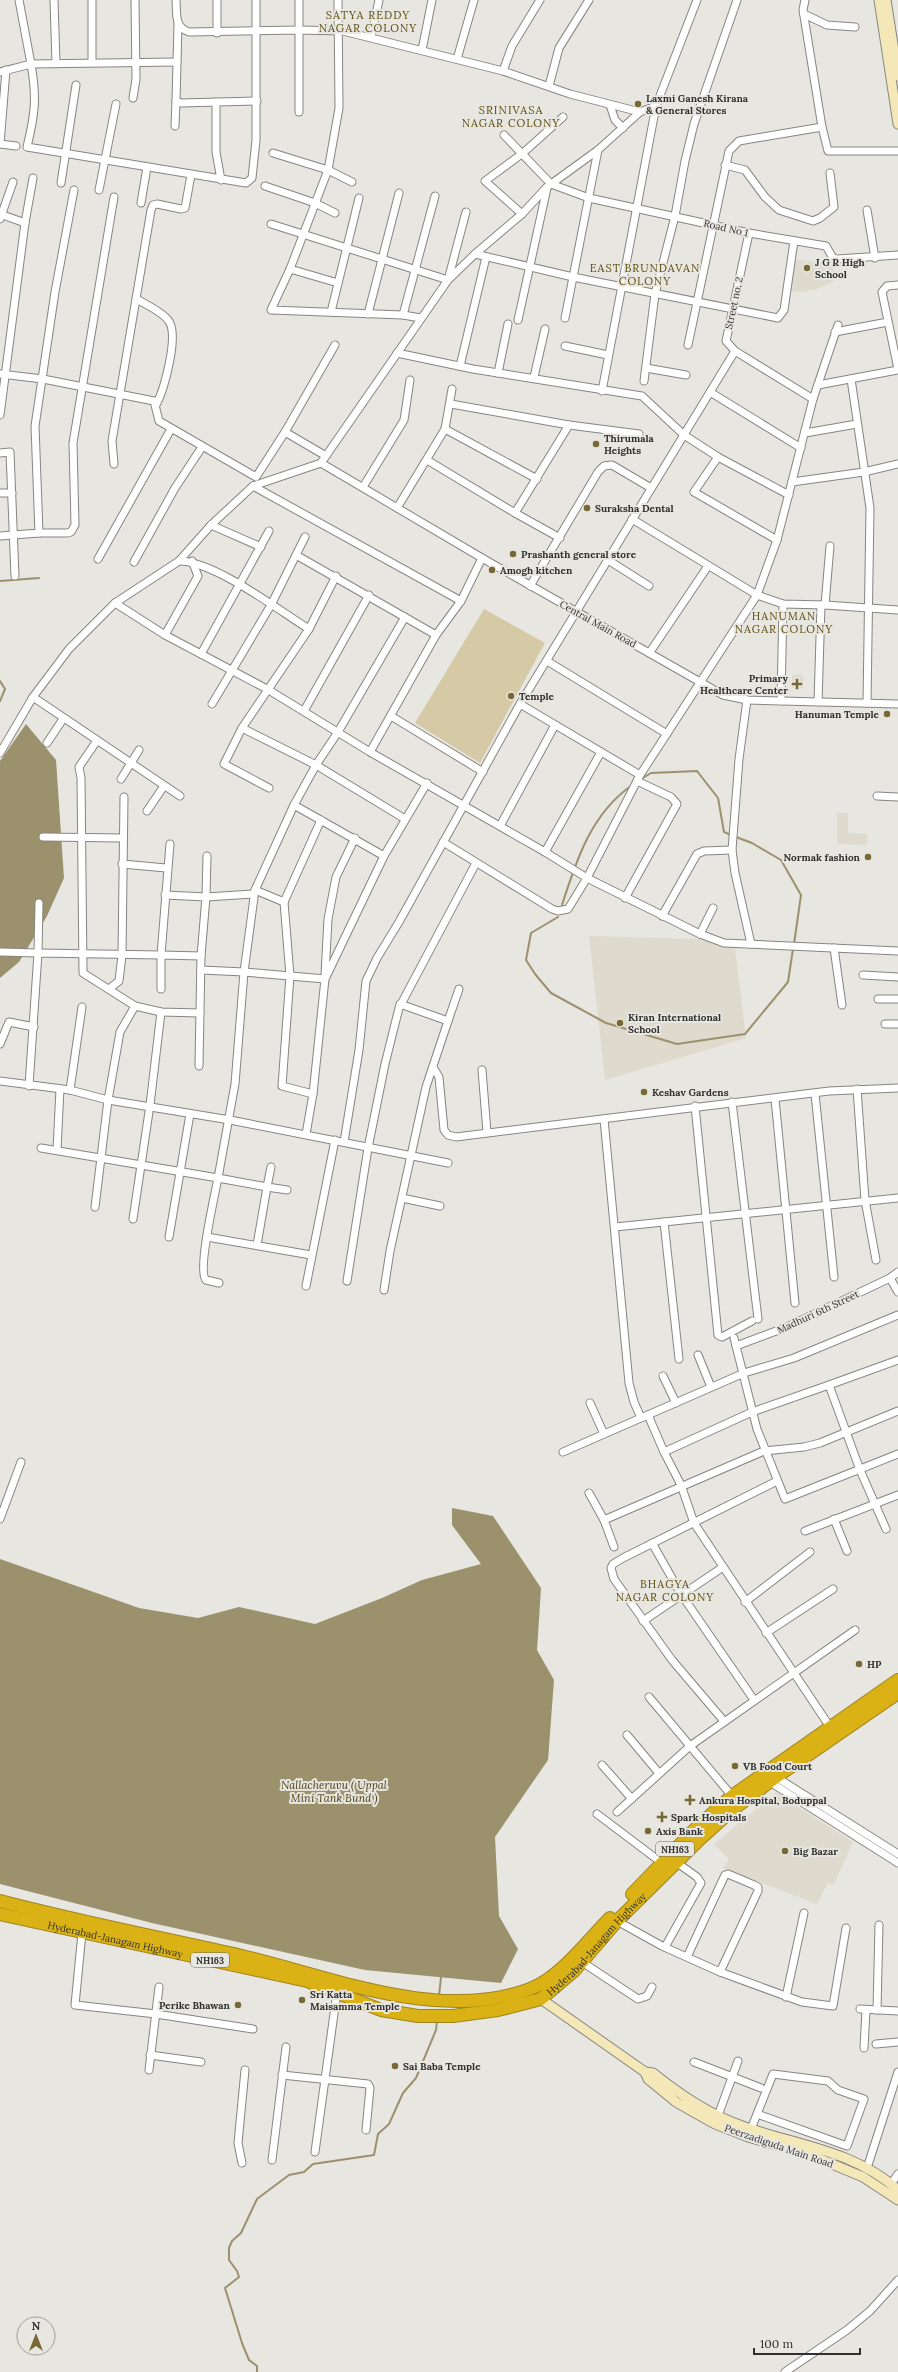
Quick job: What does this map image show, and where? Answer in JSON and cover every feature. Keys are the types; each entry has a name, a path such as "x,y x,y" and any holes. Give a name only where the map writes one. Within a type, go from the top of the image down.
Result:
{"highway":[{"name":"Hyderabad-Janagam Highway","path":"0,1914 306,1981 381,2010 418,2016 453,2016 498,2010 541,1999 556,1989 582,1962 617,1921 732,1796 898,1680"},
{"name":"Hyderabad-Janagam Highway","path":"0,1901 263,1961 362,1989 420,1998 454,2001 493,1998 525,1991 556,1974 662,1863 677,1857 731,1811 773,1779 898,1693"}],"street":[{"path":"19,0 36,92 33,121 27,147 146,168 246,183 252,178 256,140 256,0"},
{"path":"54,0 56,62"},
{"path":"92,0 92,62"},
{"path":"133,98 136,79 135,0"},
{"path":"176,0 178,24 176,126"},
{"path":"217,0 217,33"},
{"path":"299,0 299,112"},
{"path":"338,0 339,108 328,170 290,269 271,310 403,315 421,318"},
{"path":"371,37 379,0"},
{"path":"422,50 432,0"},
{"path":"457,59 474,0"},
{"path":"503,71 512,46 540,0"},
{"path":"549,86 559,48 589,0"},
{"path":"602,391 656,106 697,0"},
{"path":"644,381 655,294 675,216 694,124 737,0"},
{"path":"805,0 804,14 822,127 828,150 898,151"},
{"path":"879,0 898,76"},
{"path":"886,0 894,60 898,124"},
{"path":"804,14 827,25 855,27"},
{"path":"178,24 189,32 217,33 299,30 339,31 371,37 503,71 610,105 640,112"},
{"path":"16,146 0,144 3,71 31,64 56,62 177,62"},
{"path":"61,183 67,154 76,85"},
{"path":"176,101 181,103 257,101"},
{"path":"216,102 216,152 221,180"},
{"path":"99,190 116,104"},
{"path":"610,105 615,120 623,128"},
{"path":"2,375 42,379 154,401 159,421 259,480 321,463 448,280 475,254 522,214 549,185 598,150 640,112 656,106"},
{"path":"522,214 485,181 523,153 563,117"},
{"path":"688,345 728,151 739,141 822,127"},
{"path":"504,135 523,153 549,185"},
{"path":"565,318 598,150"},
{"path":"273,153 328,170 352,182"},
{"path":"725,165 745,170 765,197 779,210 812,221 824,216 834,207 830,173"},
{"path":"141,203 146,168"},
{"path":"114,464 112,441 153,205 181,209 185,208 191,175"},
{"path":"0,415 2,375 33,178"},
{"path":"13,182 1,216 25,223"},
{"path":"518,320 549,185"},
{"name":"Road No 1","path":"549,185 589,198 636,209 675,216 749,233 826,246 833,258 837,259 875,258 898,255"},
{"path":"266,186 315,203 336,213"},
{"path":"39,533 35,426 74,190"},
{"path":"368,314 399,193"},
{"path":"403,315 435,196"},
{"path":"0,536 39,533 67,533 71,532 75,525 73,443 114,197"},
{"path":"331,312 359,198"},
{"path":"867,210 875,258"},
{"path":"448,280 466,212"},
{"path":"271,224 448,280"},
{"name":"Street no. 2","path":"735,351 726,341 749,233"},
{"path":"475,254 573,277 771,318 780,317 784,310 794,241"},
{"path":"460,366 486,257"},
{"path":"290,269 338,284"},
{"path":"818,384 898,370 882,292 887,286 898,285"},
{"path":"137,299 167,319 172,331 162,394 156,406"},
{"path":"835,332 888,322"},
{"path":"498,373 508,324"},
{"path":"443,842 558,911 568,909 587,878 639,778 757,595 777,540 813,399 838,325"},
{"path":"534,378 545,329"},
{"path":"0,753 33,698 69,649 115,603 179,561 211,525 259,480 336,345"},
{"path":"565,346 608,355"},
{"path":"344,1142 359,1050 366,981 443,842 484,772 520,704 735,351 813,399"},
{"path":"397,353 498,373 534,378 602,391 642,396 684,435 718,457 789,496"},
{"path":"646,368 686,375"},
{"path":"851,379 870,508 867,703"},
{"path":"363,488 404,420 410,380"},
{"path":"397,508 445,429 451,404 452,389"},
{"path":"710,392 801,448"},
{"path":"451,404 569,425 639,434"},
{"path":"805,433 857,424"},
{"path":"515,513 569,425"},
{"path":"98,559 171,429"},
{"path":"445,429 537,479"},
{"path":"285,432 326,456"},
{"path":"134,562 175,488 202,447"},
{"path":"0,453 10,452 12,535 15,576"},
{"path":"718,457 694,492 777,540"},
{"path":"427,460 560,538"},
{"name":"Central Main Road","path":"321,463 530,586 650,652 723,695 747,700 898,704"},
{"path":"792,482 864,472 898,464"},
{"path":"530,586 598,472 604,466 612,465 651,488"},
{"path":"253,486 461,601"},
{"path":"0,493 12,493"},
{"path":"632,519 757,595 783,604 898,610"},
{"path":"211,525 261,547"},
{"path":"201,654 238,584 269,531"},
{"path":"212,704 230,670 271,605 305,537"},
{"path":"818,702 823,605 830,546"},
{"path":"296,555 336,576 436,635"},
{"path":"370,752 436,635 461,601 482,558"},
{"path":"608,560 649,586"},
{"path":"179,561 192,561 238,584 309,629"},
{"path":"165,635 198,576 192,561"},
{"path":"650,652 708,566"},
{"path":"268,788 224,764 242,728 309,629 336,576"},
{"path":"304,712 369,596"},
{"path":"115,603 165,635 267,690 370,752 427,783 587,878 700,934 724,943 898,951"},
{"path":"781,701 783,604"},
{"path":"219,1283 204,1278 207,1237 230,1120 244,972 254,892 294,805 316,765 338,732 405,617"},
{"path":"547,661 667,734"},
{"path":"33,698 96,742 180,796"},
{"path":"747,700 739,759 732,850 734,873 751,944"},
{"path":"520,704 671,797 677,804 625,898"},
{"path":"391,716 484,772"},
{"path":"48,743 63,719"},
{"path":"500,826 555,725"},
{"path":"242,728 316,765 405,819"},
{"path":"96,742 79,767 82,838 83,973 135,1006 161,1012 200,1013"},
{"path":"121,779 139,750"},
{"path":"545,852 600,752"},
{"path":"325,979 384,856 427,783"},
{"path":"147,811 164,786"},
{"path":"877,796 898,797"},
{"path":"109,989 119,981 122,955 124,798"},
{"path":"294,805 355,838 384,856"},
{"path":"313,1094 282,1086 290,976 284,902 321,820"},
{"path":"43,837 123,838"},
{"path":"306,1134 313,1094 325,979 328,920 336,877 355,838"},
{"path":"161,989 164,895 170,844"},
{"path":"662,916 697,854 704,851 732,850"},
{"path":"199,1066 201,956 206,897 207,856"},
{"path":"347,1281 368,1148 385,1064 400,1004 476,863"},
{"path":"122,864 166,868"},
{"path":"164,895 206,897 254,892 284,902"},
{"path":"29,1086 34,1027 39,903"},
{"path":"700,934 713,908"},
{"path":"834,948 842,1005"},
{"path":"0,952 83,955 201,956"},
{"path":"201,970 325,979"},
{"path":"863,975 898,977"},
{"path":"384,1290 390,1251 426,1087 459,989"},
{"path":"878,999 898,999"},
{"path":"400,1004 448,1021"},
{"path":"95,1207 108,1100 120,1032 135,1006"},
{"path":"70,1090 82,1008"},
{"path":"133,1219 142,1165 161,1012"},
{"path":"0,1044 9,1022 34,1027"},
{"path":"886,1024 898,1024"},
{"path":"433,1067 439,1077 446,1134 456,1137 695,1106 775,1099 857,1089 898,1088"},
{"path":"482,1070 487,1132"},
{"path":"0,1081 29,1086 70,1090 108,1100 150,1105 190,1114 306,1134 368,1148 412,1155 448,1163"},
{"path":"57,1150 60,1089"},
{"path":"857,1089 866,1200 876,1260"},
{"path":"815,1094 834,1277"},
{"path":"775,1099 795,1303"},
{"path":"695,1106 718,1335 722,1337 755,1320 745,1213 732,1102"},
{"path":"169,1237 179,1171 190,1114"},
{"path":"604,1118 629,1383 634,1402 645,1416 681,1485 694,1523 830,1727"},
{"path":"306,1286 335,1140"},
{"path":"41,1148 287,1190"},
{"path":"258,1246 271,1167"},
{"path":"402,1198 440,1206"},
{"path":"615,1227 786,1208 898,1198"},
{"path":"664,1222 679,1359"},
{"path":"207,1237 311,1255"},
{"name":"Madhuri 6th Street","path":"736,1346 787,1327 890,1278 898,1272"},
{"path":"890,1278 898,1292"},
{"path":"563,1452 744,1373 794,1358 898,1315"},
{"path":"734,1338 744,1373 752,1412 764,1451 785,1499 898,1454"},
{"path":"698,1355 711,1387"},
{"path":"664,1452 752,1412 898,1360"},
{"path":"663,1376 676,1403"},
{"path":"829,1385 860,1470 886,1529"},
{"path":"590,1403 604,1434"},
{"path":"604,1520 681,1485 764,1451 804,1447 847,1433 898,1411"},
{"path":"0,1519 21,1462"},
{"path":"723,1720 687,1680 643,1621 614,1579 611,1568 618,1561 652,1543 777,1481"},
{"path":"589,1493 604,1520 614,1547"},
{"path":"0,1495 8,1498"},
{"path":"805,1531 898,1495"},
{"path":"834,1519 847,1551"},
{"path":"652,1543 681,1594 754,1700"},
{"path":"746,1602 810,1552"},
{"path":"643,1621 723,1567"},
{"path":"766,1632 833,1589"},
{"path":"617,1812 658,1772 723,1720 855,1630"},
{"path":"649,1697 732,1796"},
{"path":"627,1735 658,1772"},
{"path":"602,1765 632,1799"},
{"path":"773,1779 898,1854"},
{"path":"773,1779 898,1863"},
{"path":"597,1814 662,1863"},
{"path":"665,1947 701,1883 677,1857"},
{"path":"687,1957 725,1875 728,1874 754,1885 758,1887 758,1891 720,1972"},
{"path":"786,1997 804,1913"},
{"path":"617,1921 665,1947 720,1972 802,2002 833,2006 846,1928"},
{"path":"876,2010 879,1925"},
{"path":"82,1933 75,2005 156,2014 253,2029"},
{"path":"582,1962 638,1999 647,1996 652,1987"},
{"path":"149,2070 159,1987"},
{"path":"315,2152 337,1992"},
{"name":"Peerzadiguda Main Road","path":"541,1999 645,2072 648,2079 676,2102 717,2120 748,2137 808,2154 863,2176 898,2200"},
{"path":"864,2048 863,2009 898,2012"},
{"path":"876,2044 898,2042"},
{"path":"272,2160 286,2046"},
{"path":"150,2055 201,2062"},
{"path":"717,2120 731,2077 738,2061"},
{"path":"694,2062 761,2088"},
{"path":"242,2163 238,2143 245,2070"},
{"path":"867,2168 898,2072"},
{"path":"751,2129 757,2114 773,2074 828,2081 838,2090 864,2099 847,2146 757,2114"},
{"path":"282,2076 368,2084 370,2088 366,2130"},
{"name":"Peerzadiguda Main Road","path":"717,2120 817,2147 867,2168 894,2187"},
{"path":"894,2187 898,2174"},
{"path":"785,2372 848,2330 870,2311 898,2280"}],"shaded area":[{"path":"792,259 820,263 828,268 831,263 833,266 834,281 817,289 802,292 783,291"},
{"path":"484,609 545,643 480,763 415,723"},
{"name":"Primary Healthcare Center","path":"792,675 803,675 803,688 792,688"},
{"path":"837,813 848,813 848,833 867,834 867,845 837,844"},
{"path":"589,936 734,940 746,1038 605,1080"},
{"name":"Big Bazar","path":"776,1793 853,1842 834,1884 828,1883 817,1904 723,1868 729,1859 714,1844"}],"water":[{"path":"26,724 56,760 64,878 47,916 19,962 0,978 0,761"},
{"name":"Nallacheruvu ( Uppal Mini Tank Bund )","path":"452,1508 493,1516 541,1588 537,1650 554,1680 548,1760 495,1837 499,1916 518,1949 501,1983 365,1970 152,1923 0,1884 0,1559 139,1608 198,1618 239,1607 315,1624 382,1598 422,1580 481,1564 452,1525"}],"waterway":[{"path":"0,581 39,578"},
{"path":"0,681 5,689 0,701"},
{"path":"641,779 651,773 697,771 718,798 724,832 731,835"},
{"path":"562,905 579,855 595,824 617,797 631,786"},
{"path":"736,837 752,843 781,860 801,895 794,944"},
{"path":"558,917 531,933 526,960 535,974 551,993 606,1023 677,1044 745,1034 788,982 793,949"},
{"path":"439,1996 441,1977"},
{"path":"257,2372 257,2366 249,2360 242,2343 225,2288 239,2277 237,2271 229,2260 229,2248 232,2241 241,2233 257,2199 289,2175 304,2172 313,2164 374,2155 378,2134 389,2124 403,2093 416,2078 436,2030 437,2021"}],"place":[{"name":"Laxmi Ganesh Kirana & General Stores","path":"638,104"},
{"name":"J G R High School","path":"807,268"},
{"name":"Thirumala Heights","path":"596,444"},
{"name":"Suraksha Dental","path":"587,508"},
{"name":"Prashanth general store","path":"513,554"},
{"name":"Amogh kitchen","path":"492,570"},
{"name":"Primary Healthcare Center","path":"797,684"},
{"name":"Temple","path":"511,696"},
{"name":"Hanuman Temple","path":"887,714"},
{"name":"Normak fashion","path":"868,857"},
{"name":"Kiran International School","path":"620,1023"},
{"name":"Keshav Gardens","path":"644,1092"},
{"name":"HP","path":"859,1664"},
{"name":"VB Food Court","path":"735,1766"},
{"name":"Ankura Hospital, Boduppal","path":"690,1800"},
{"name":"Spark Hospitals","path":"662,1817"},
{"name":"Axis Bank","path":"648,1831"},
{"name":"Big Bazar","path":"785,1851"},
{"name":"Sri Katta Maisamma Temple","path":"302,2000"},
{"name":"Perike Bhawan","path":"238,2005"},
{"name":"Sai Baba Temple","path":"395,2066"}],"district":[{"name":"SATYA REDDY NAGAR COLONY","path":"368,21"},
{"name":"SRINIVASA NAGAR COLONY","path":"511,116"},
{"name":"EAST BRUNDAVAN COLONY","path":"645,274"},
{"name":"HANUMAN NAGAR COLONY","path":"784,622"},
{"name":"BHAGYA NAGAR COLONY","path":"665,1590"}]}
